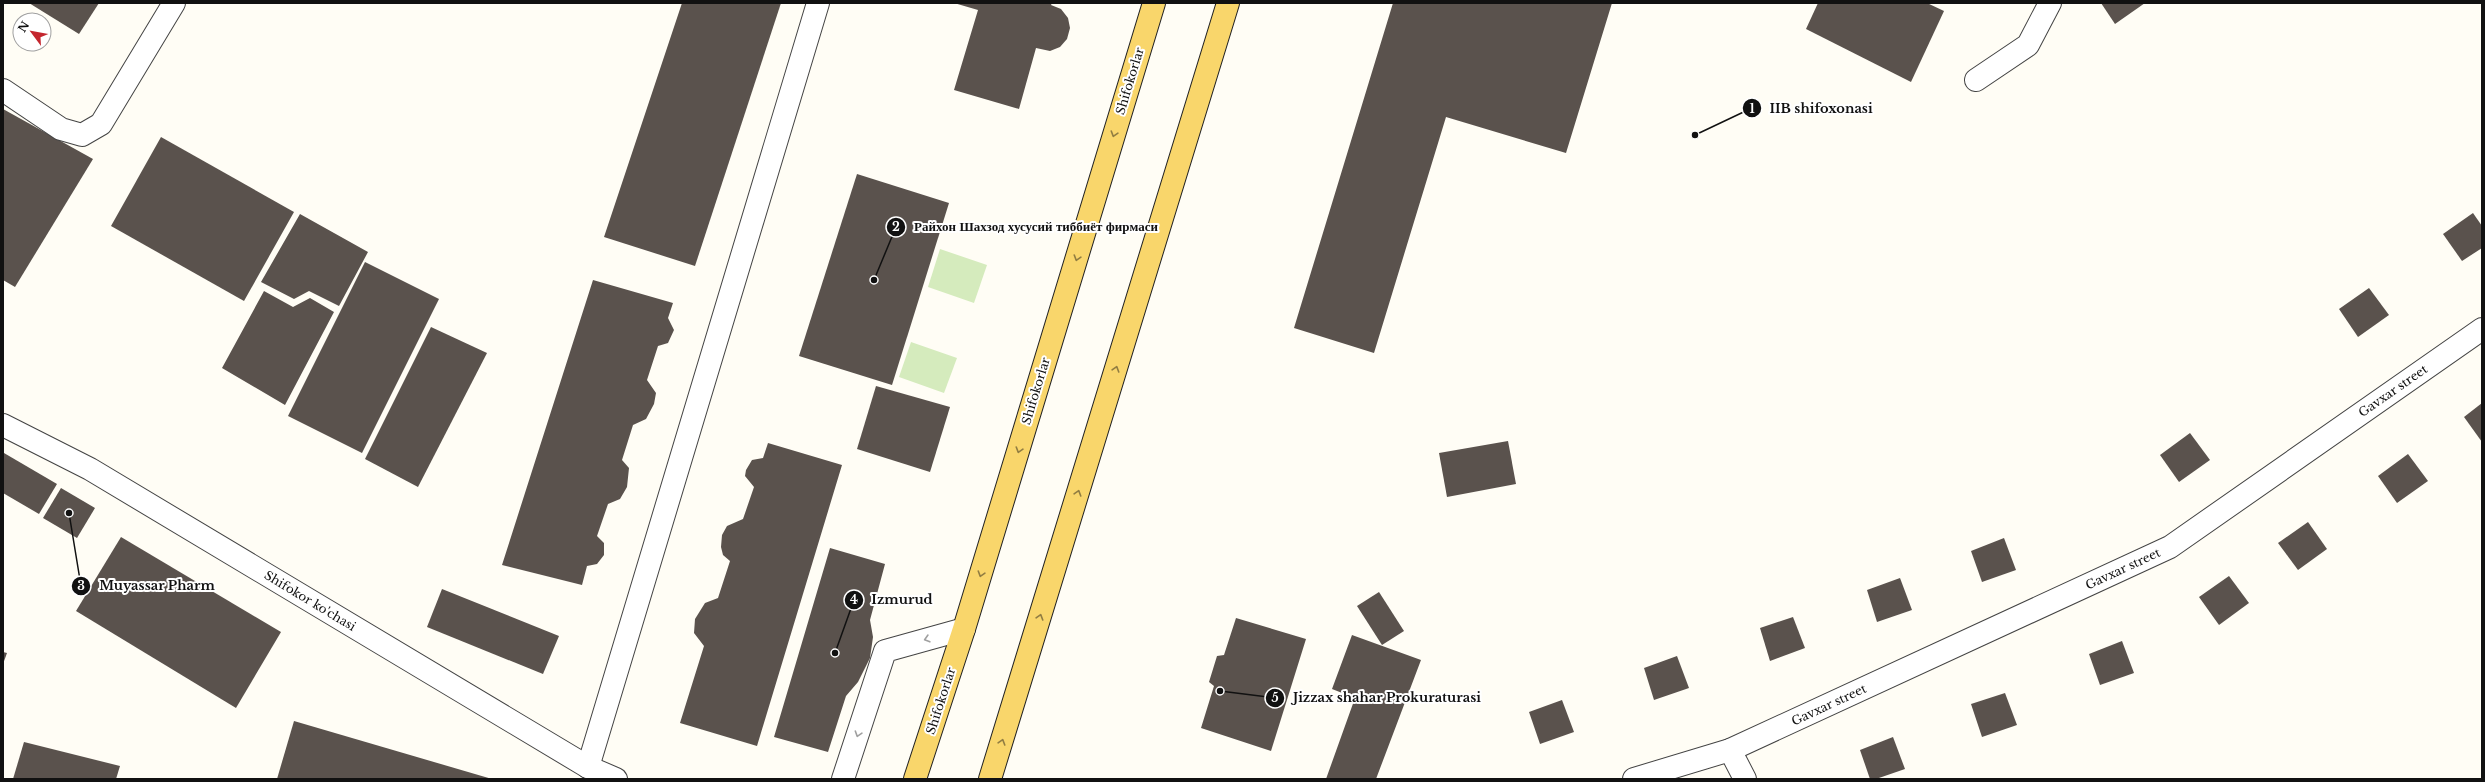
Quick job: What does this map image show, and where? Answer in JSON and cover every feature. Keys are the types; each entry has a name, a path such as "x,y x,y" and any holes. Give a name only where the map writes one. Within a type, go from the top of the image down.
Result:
{"main road":[{"name":"Shifokorlar","path":"915,779 964,629 1154,3"},
{"path":"990,779 1228,3"}],"street":[{"path":"3,90 61,129 82,135 101,124 174,3"},
{"path":"588,767 818,3"},
{"path":"1976,80 2028,44 2050,3"},
{"name":"Gavxar street","path":"1634,779 1730,750 2170,547 2482,329"},
{"name":"Shifokor ko'chasi","path":"3,425 90,469 588,767 616,779"},
{"path":"843,779 885,651 964,629"},
{"path":"1730,750 1745,779"}],"green space":[{"path":"940,249 987,265 974,303 928,287"},
{"path":"911,342 957,358 944,393 899,377"}],"building":[{"path":"29,3 99,3 79,34 52,17 52,12 44,12"},
{"path":"682,3 781,3 695,266 604,237"},
{"path":"954,3 1052,3 1051,5 1061,9 1068,18 1070,28 1067,39 1060,47 1050,51 1036,48 1019,109 954,90 978,10"},
{"path":"1393,3 1612,3 1566,153 1446,117 1374,353 1294,328"},
{"path":"1818,3 1927,3 1944,11 1911,82 1806,29"},
{"path":"2101,3 2145,3 2115,24"},
{"path":"3,109 93,159 15,287 3,280"},
{"path":"161,137 294,212 244,301 111,226"},
{"path":"857,174 949,203 892,385 799,356"},
{"path":"2473,213 2482,226 2482,248 2462,261 2443,234"},
{"path":"300,214 368,252 339,306 309,291 294,299 261,282"},
{"path":"365,262 439,299 362,453 288,416"},
{"path":"593,280 673,303 668,318 674,330 668,343 658,346 647,380 656,393 654,404 646,419 633,425 622,460 629,468 627,487 620,499 608,504 597,536 604,543 604,555 597,564 587,566 582,585 502,565"},
{"path":"2369,288 2389,315 2358,337 2339,309"},
{"path":"264,291 293,307 310,298 334,312 285,405 222,368"},
{"path":"431,327 487,353 418,487 365,459"},
{"path":"876,386 950,407 930,472 857,449"},
{"path":"2482,403 2482,442 2464,417"},
{"path":"2190,433 2210,460 2179,482 2160,455"},
{"path":"1508,441 1516,484 1447,497 1439,453"},
{"path":"768,443 842,465 757,746 680,723 704,646 694,633 695,619 705,603 718,598 730,561 723,555 721,547 722,535 727,526 743,519 754,487 745,476 746,470 752,460 763,458"},
{"path":"4,453 57,484 39,514 3,493"},
{"path":"2408,454 2428,481 2397,503 2378,476"},
{"path":"61,488 95,508 77,538 43,518"},
{"path":"2308,522 2327,549 2298,570 2278,543"},
{"path":"121,537 281,632 236,708 76,611"},
{"path":"2004,538 2016,570 1982,582 1971,551"},
{"path":"830,548 885,564 870,620 873,637 870,658 858,682 846,696 828,752 774,737"},
{"path":"2229,576 2249,603 2219,625 2199,597"},
{"path":"1900,578 1912,610 1877,622 1867,590"},
{"path":"442,589 559,636 543,674 427,627"},
{"path":"1379,592 1404,631 1382,645 1357,606"},
{"path":"1793,617 1805,648 1770,661 1760,628"},
{"path":"1236,618 1306,639 1271,751 1201,728 1214,686 1209,682 1217,656 1224,655"},
{"path":"1352,635 1421,660 1376,779 1326,779 1355,698 1332,689"},
{"path":"2122,641 2134,673 2100,685 2089,654"},
{"path":"3,652 7,653 3,664"},
{"path":"1677,656 1689,688 1654,700 1644,668"},
{"path":"2005,693 2017,725 1982,737 1971,704"},
{"path":"1562,700 1574,732 1540,744 1529,712"},
{"path":"294,721 492,779 277,779"},
{"path":"1893,737 1905,769 1876,779 1870,779 1860,750"},
{"path":"24,742 120,766 116,779 13,779"}],"place":[{"name":"IIB shifoxonasi","path":"1695,135"},
{"name":"Райхон Шахзод хусусий тиббиёт фирмаси","path":"874,280"},
{"name":"Muyassar Pharm","path":"69,513"},
{"name":"Izmurud","path":"835,653"},
{"name":"Jizzax shahar Prokuraturasi","path":"1220,691"}]}
